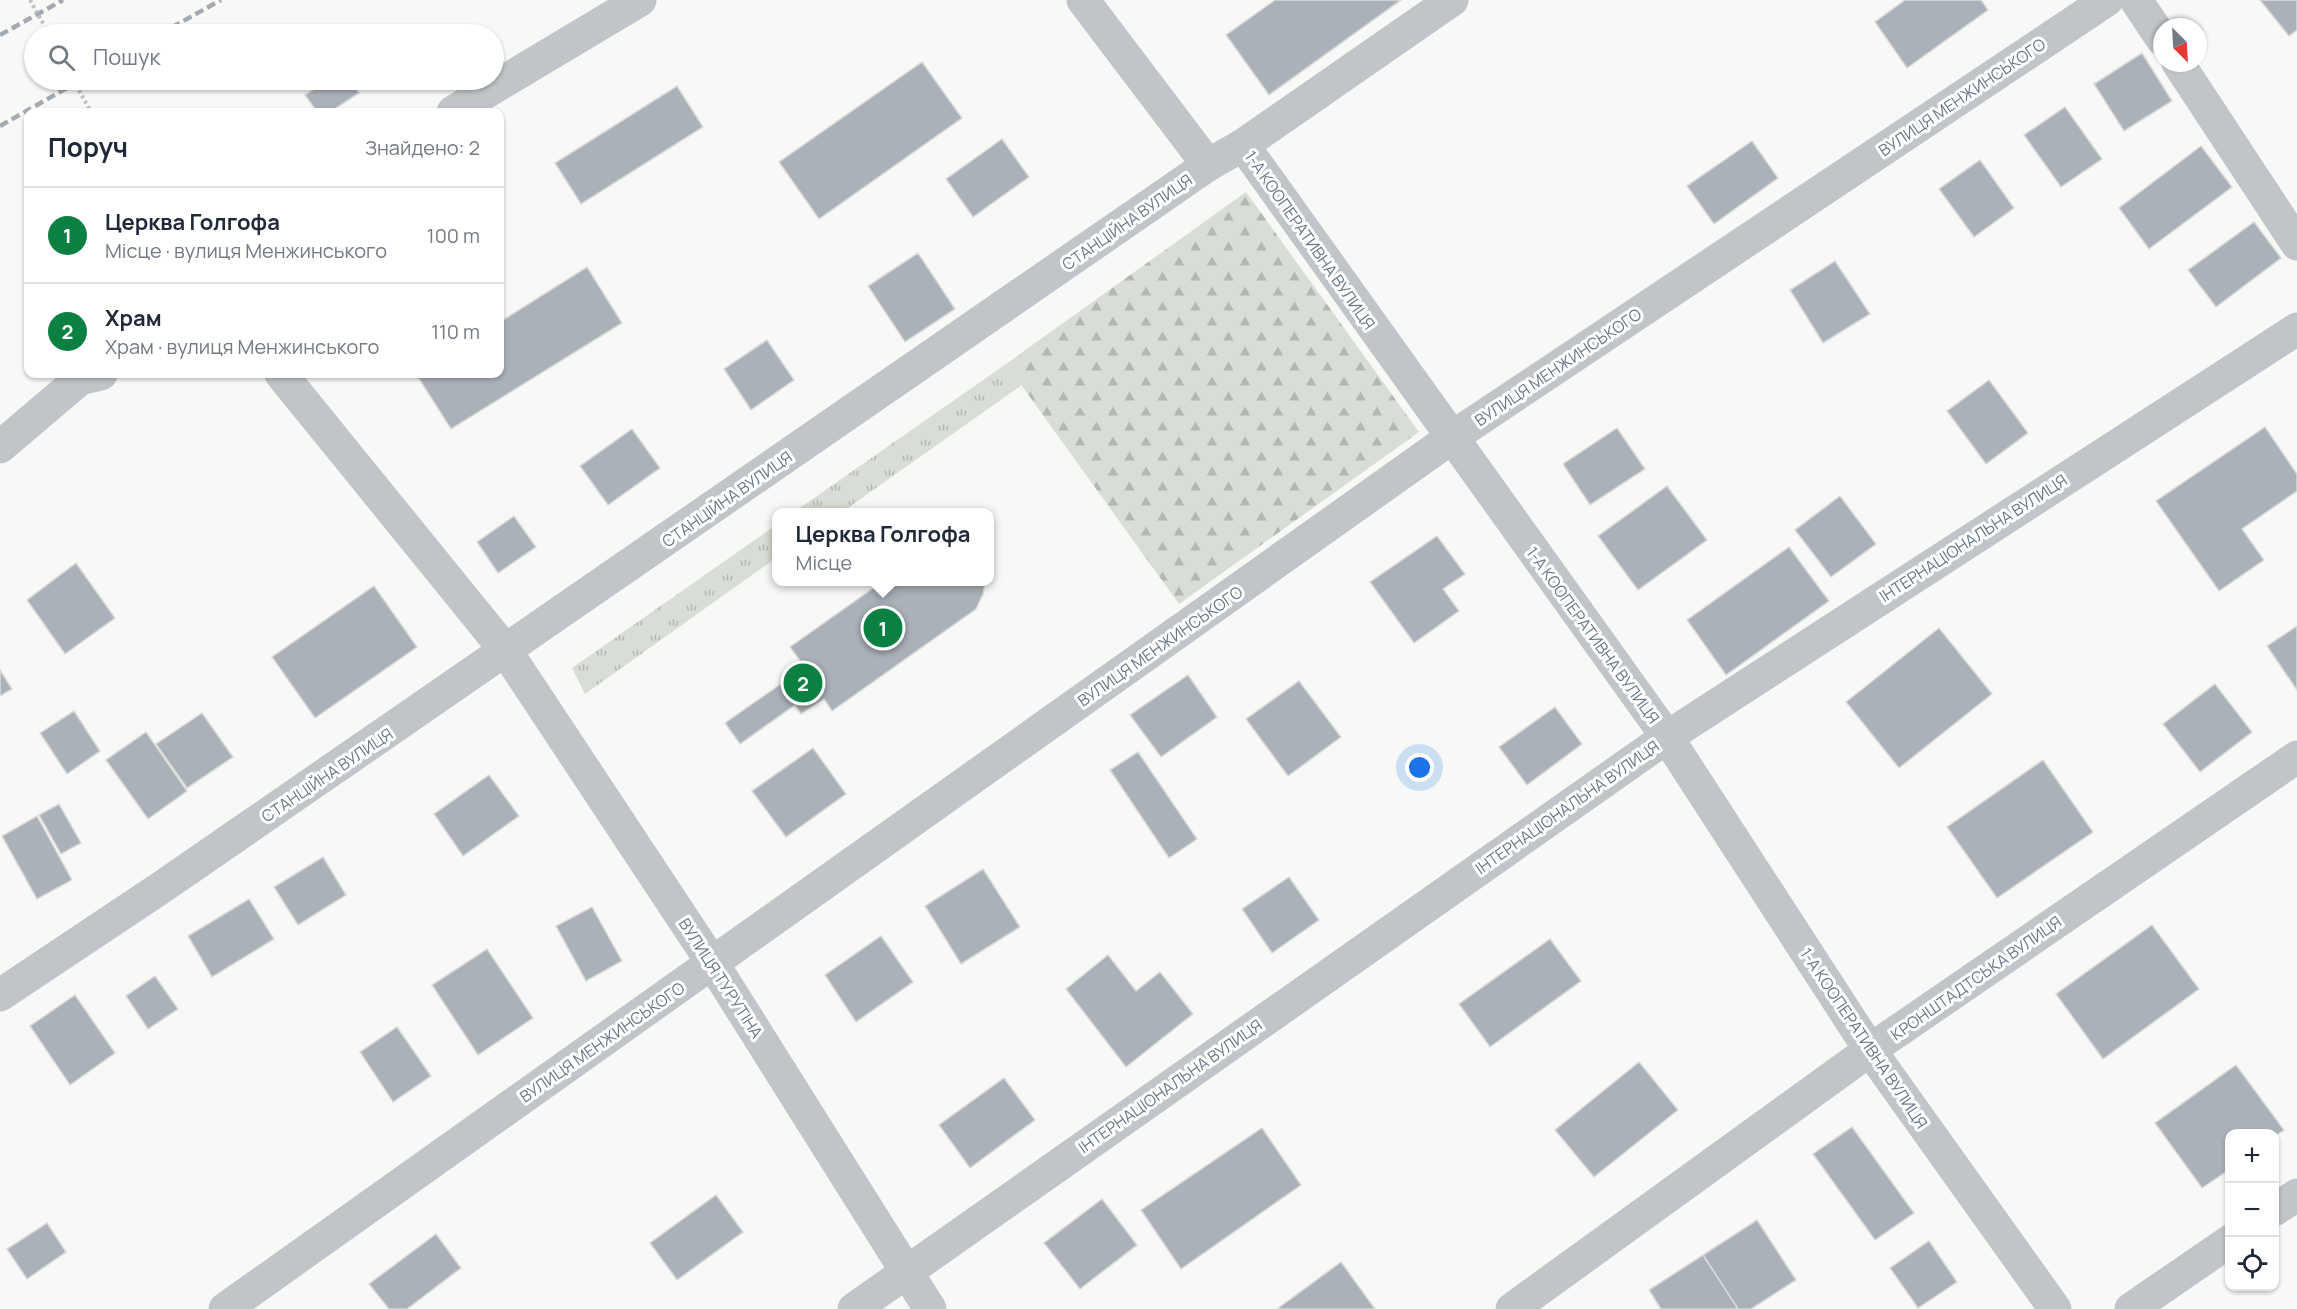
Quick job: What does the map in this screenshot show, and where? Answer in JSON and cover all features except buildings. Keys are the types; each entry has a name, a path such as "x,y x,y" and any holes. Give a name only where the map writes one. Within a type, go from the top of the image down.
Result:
{"street":[{"path":"504,81 640,0"},
{"path":"1083,0 1208,165"},
{"name":"СТАНЦІЙНА ВУЛИЦЯ","path":"0,995 162,887 1208,165 1243,145 1452,0"},
{"name":"ВУЛИЦЯ МЕНЖИНСЬКОГО","path":"225,1309 1451,438 2107,0"},
{"path":"2136,0 2153,26"},
{"path":"2184,72 2297,243"},
{"path":"460,108 490,90"},
{"name":"1-А КООПЕРАТИВНА ВУЛИЦЯ","path":"1243,145 1666,737 1870,1050 2055,1309"},
{"name":"ІНТЕРНАЦІОНАЛЬНА ВУЛИЦЯ","path":"854,1309 1666,737 2297,328"},
{"path":"0,447 80,380 87,378"},
{"name":"ВУЛИЦЯ ТУРУТІНА","path":"284,378 506,651 713,964 930,1309"},
{"name":"КРОНШТАДТСЬКА ВУЛИЦЯ","path":"1512,1309 1870,1050 2297,757"},
{"path":"2279,1207 2297,1195"},
{"path":"2131,1309 2225,1244"}],"path":[{"path":"30,0 43,24"},
{"path":"79,90 89,108"}],"green space":[{"path":"1246,192 1419,432 1179,604 1006,364"},
{"path":"1006,364 1022,385 848,508 800,508"},
{"path":"772,528 772,561 585,694 572,668"}],"railway":[{"path":"0,35 63,0"},
{"path":"178,24 221,0"},
{"path":"32,108 63,90"},
{"path":"0,126 24,112"}],"place":[{"name":"Церква Голгофа","path":"883,628"},
{"name":"Храм","path":"803,683"}]}
